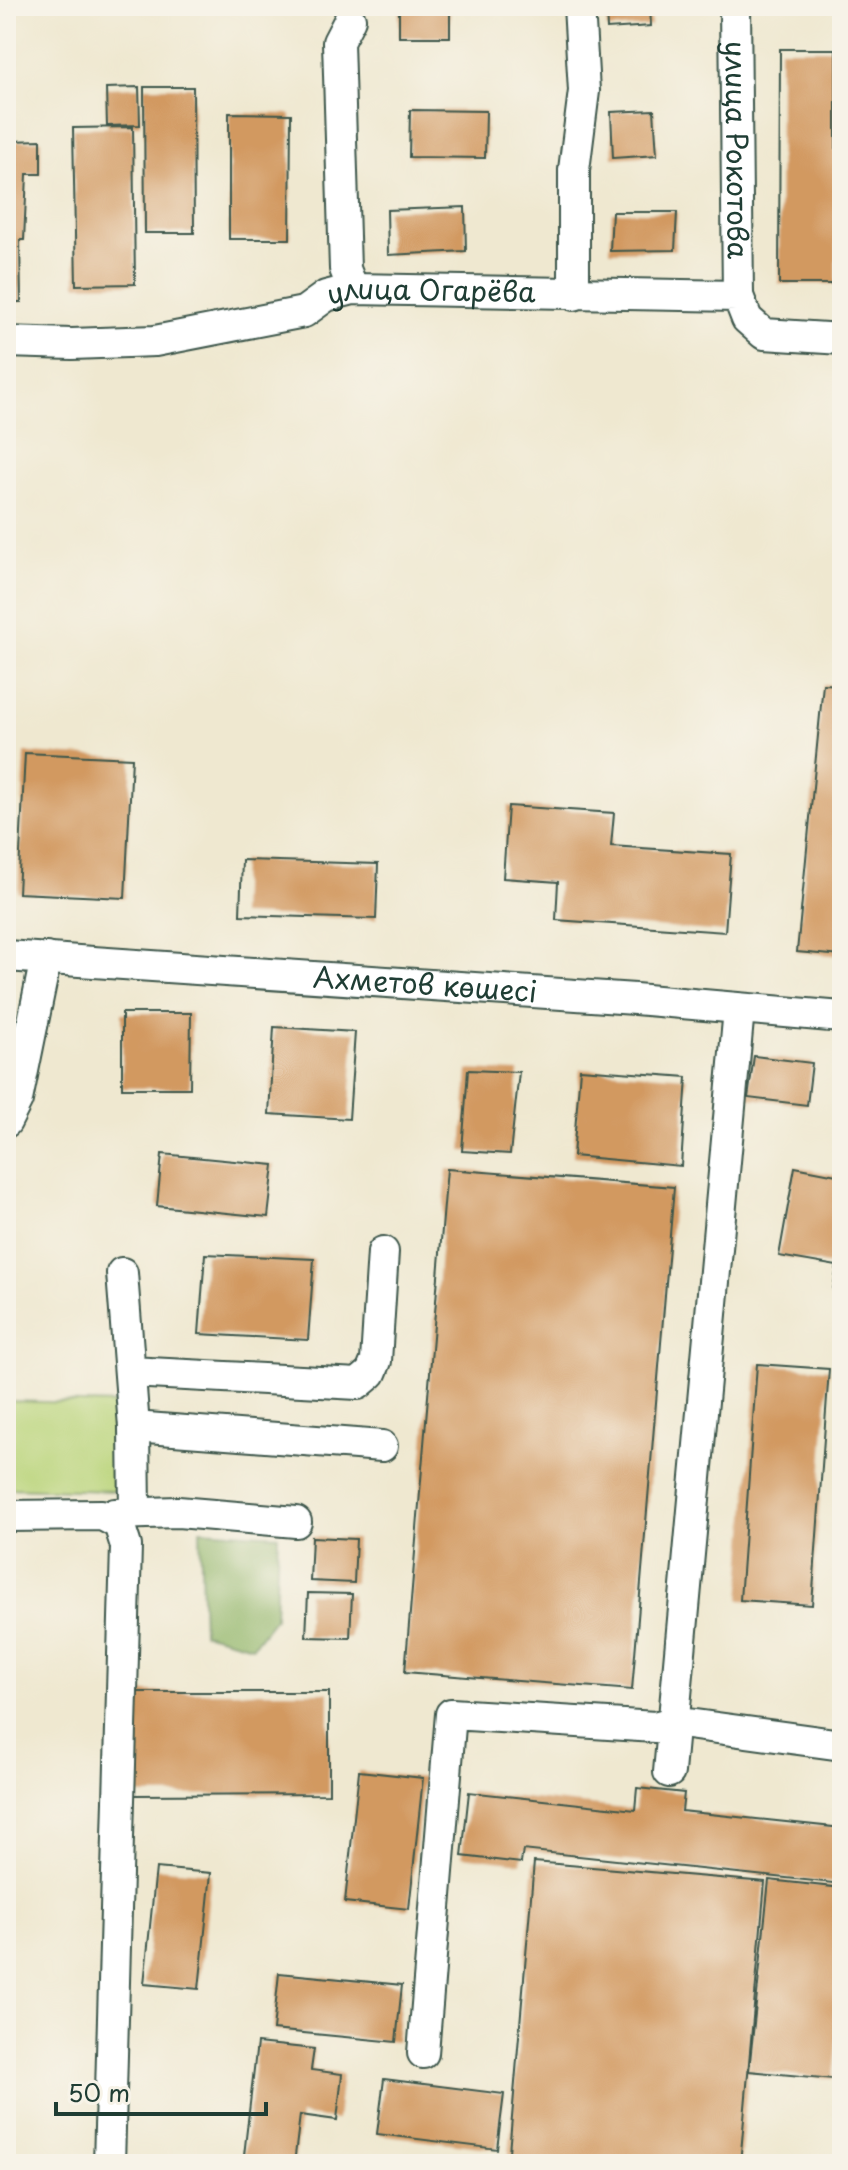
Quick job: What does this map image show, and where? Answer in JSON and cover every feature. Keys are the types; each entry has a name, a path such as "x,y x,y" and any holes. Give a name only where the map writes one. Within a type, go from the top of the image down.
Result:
{"street":[{"path":"574,295 574,170 584,91 579,6"},
{"name":"улица Рокотова","path":"735,6 738,296"},
{"path":"350,19 338,42 345,269 353,289"},
{"name":"улица Огарёва","path":"6,342 72,344 155,341 304,312 326,296 353,289 738,296"},
{"path":"738,296 747,319 764,334 842,339"},
{"name":"Ахметов көшесі","path":"6,956 842,1017"},
{"path":"6,1122 17,1100 46,958"},
{"path":"669,1772 739,1009"},
{"path":"130,1372 358,1384 371,1373 376,1361 383,1252"},
{"path":"122,1273 134,1427 135,1512"},
{"path":"134,1427 382,1446"},
{"path":"6,1516 178,1512 296,1522"},
{"path":"102,1515 119,1524 126,1546 109,2164"},
{"path":"423,2053 451,1714 655,1727 673,1722 842,1745"}],"green space":[{"path":"6,1401 117,1404 114,1491 6,1488"},
{"path":"200,1530 278,1535 275,1618 253,1646 203,1633"}],"building":[{"path":"399,6 450,6 450,37 399,37"},
{"path":"606,6 650,6 651,26 607,29"},
{"path":"780,49 836,49 836,284 779,284"},
{"path":"139,87 140,125 107,126 106,88"},
{"path":"144,87 193,87 194,233 145,233"},
{"path":"410,110 486,111 485,158 409,157"},
{"path":"654,110 657,155 613,158 611,112"},
{"path":"229,113 291,114 290,239 229,239"},
{"path":"133,127 135,284 76,285 73,128"},
{"path":"6,128 11,128 11,141 41,140 41,174 27,174 24,240 20,240 21,302 6,302"},
{"path":"465,207 466,251 388,255 387,210"},
{"path":"612,212 677,212 675,250 610,251"},
{"path":"823,684 842,685 842,956 797,952"},
{"path":"25,753 132,758 125,898 18,893"},
{"path":"508,806 614,813 611,846 731,854 725,932 556,920 558,882 503,878"},
{"path":"242,860 378,864 376,919 240,915"},
{"path":"6,1006 11,1007 9,1060 6,1060"},
{"path":"122,1013 191,1013 190,1088 122,1088"},
{"path":"274,1027 355,1032 349,1119 269,1114"},
{"path":"754,1056 812,1063 807,1105 748,1098"},
{"path":"580,1069 687,1077 681,1166 573,1156"},
{"path":"468,1070 519,1072 510,1154 462,1151"},
{"path":"162,1154 274,1165 268,1217 157,1206"},
{"path":"795,1167 842,1176 842,1291 833,1290 837,1266 779,1256"},
{"path":"447,1169 674,1187 632,1690 405,1672"},
{"path":"205,1254 314,1259 308,1340 199,1334"},
{"path":"757,1364 829,1369 812,1605 740,1600"},
{"path":"312,1537 356,1539 354,1583 310,1581"},
{"path":"308,1593 352,1594 350,1638 306,1637"},
{"path":"134,1692 329,1692 329,1794 134,1795"},
{"path":"359,1771 423,1778 409,1909 345,1902"},
{"path":"637,1788 684,1793 682,1811 842,1828 842,1884 523,1850 521,1863 462,1856 469,1792 635,1810"},
{"path":"534,1862 765,1882 740,2164 508,2164"},
{"path":"156,1868 211,1873 199,1989 144,1984"},
{"path":"769,1880 842,1888 842,1993 833,2079 749,2071"},
{"path":"279,1973 402,1985 396,2042 273,2030"},
{"path":"257,2043 314,2049 311,2070 342,2074 337,2120 300,2115 294,2164 243,2164"},
{"path":"384,2079 504,2094 497,2149 377,2134"}]}
